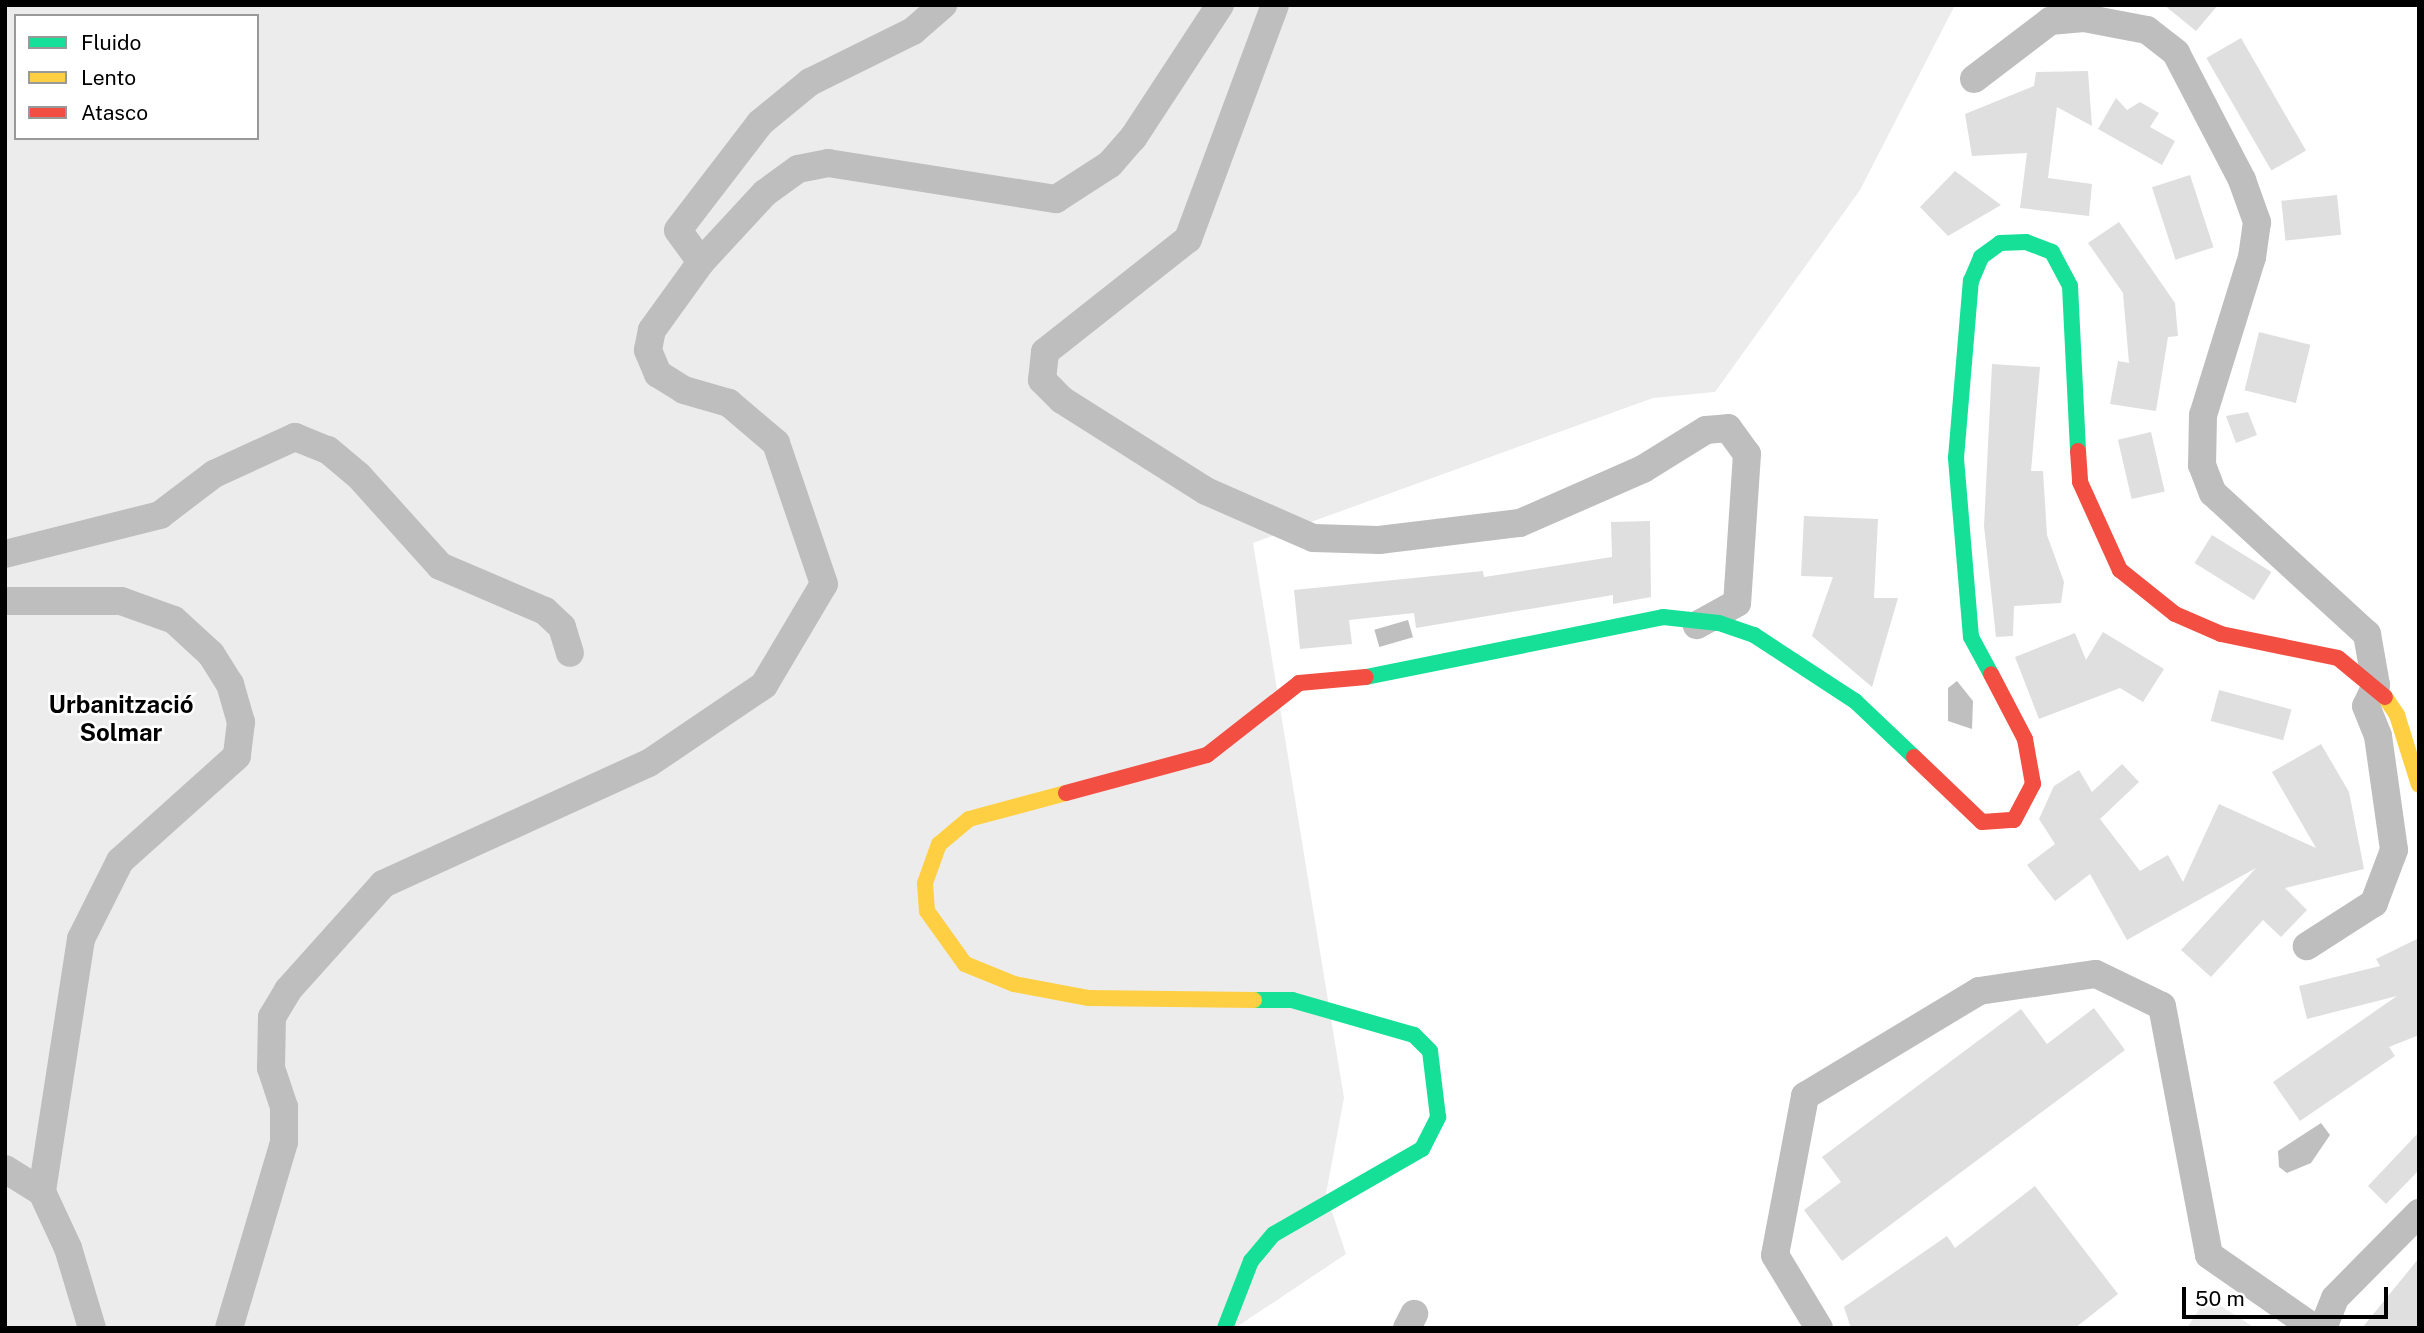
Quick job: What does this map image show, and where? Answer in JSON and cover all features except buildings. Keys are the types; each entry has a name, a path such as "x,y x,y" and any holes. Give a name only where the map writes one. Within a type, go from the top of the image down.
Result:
{"street":[{"path":"701,261 678,230 760,123 810,82 913,31 943,5"},
{"path":"229,1328 284,1142 272,1030 288,990 383,884 649,763 764,685 824,584 776,443 729,403 684,390 658,374 648,350 652,330 701,261 765,193 799,169 828,163 1056,199 1110,164 1133,138 1220,5"},
{"path":"1275,5 1188,239 1045,352 1042,380 1062,400 1206,491 1313,538 1379,540 1520,523 1643,469 1706,430 1728,428 1747,454 1737,603 1697,625"},
{"path":"1974,79 2050,21 2116,21 2147,30 2176,53 2257,222 2203,415 2202,465 2213,493 2367,634 2376,685 2366,706 2378,736 2394,850 2374,903 2307,946"},
{"path":"1225,1328 1251,1262 1274,1234 1422,1149 1438,1117 1430,1051 1414,1035 1292,1000 1088,998 1014,984 965,964 927,911 925,883 939,844 969,820 1207,755 1299,682 1410,673 1494,647 1663,617 1697,625 1719,623 1754,635 1864,708 1982,821 2014,820 2033,784 2025,739 1971,637 1956,458 1971,281 1981,257 2000,243 2026,242 2052,252 2070,286 2080,482 2120,570 2175,614 2221,634 2338,658 2376,685 2397,715 2419,785"},
{"path":"5,554 160,514 214,474 295,437 328,450 359,477 440,566 545,611 562,627 570,653"},
{"path":"5,601 121,601 174,620 211,654 230,684 242,722 237,756 120,861 81,939 42,1192 92,1328"},
{"path":"1819,1328 1775,1255 1805,1097 1979,991 2096,974 2162,1006 2208,1255 2314,1328"},
{"path":"5,1169 42,1192"},
{"path":"2323,1328 2335,1298 2419,1213"}],"shaded area":[{"path":"5,5 1955,5 1860,190 1715,392 1653,398 1253,543 1344,1098 1326,1194 1346,1254 1235,1328 5,1328"},
{"path":"1408,620 1413,637 1379,647 1374,630"},
{"path":"1957,681 1973,701 1972,729 1948,721 1948,688"},
{"path":"2321,1123 2330,1135 2311,1163 2287,1173 2279,1167 2278,1151"},
{"path":"2207,1297 2255,1328 2187,1328"}],"traffic: fast":[{"path":"1991,674 1971,637 1956,458 1971,281 1981,257 2000,243 2026,242 2052,252 2070,286 2078,451"},
{"path":"1366,677 1663,617 1719,623 1754,635 1855,701 1914,757"},
{"path":"1225,1328 1251,1261 1274,1234 1422,1149 1438,1117 1430,1051 1414,1035 1292,1000 1254,1000"}],"traffic: slow":[{"path":"2385,697 2397,715 2419,785"},
{"path":"1066,793 969,819 939,844 925,883 927,911 965,964 1014,984 1088,998 1254,1000"}],"traffic: jam":[{"path":"2078,451 2080,482 2120,570 2175,614 2221,634 2338,658 2385,697"},
{"path":"1914,757 1982,822 2014,820 2033,784 2025,739 1991,674"},
{"path":"1066,793 1207,755 1299,683 1366,677"}],"district":[{"name":"Urbanització Solmar","path":"121,719"}]}
